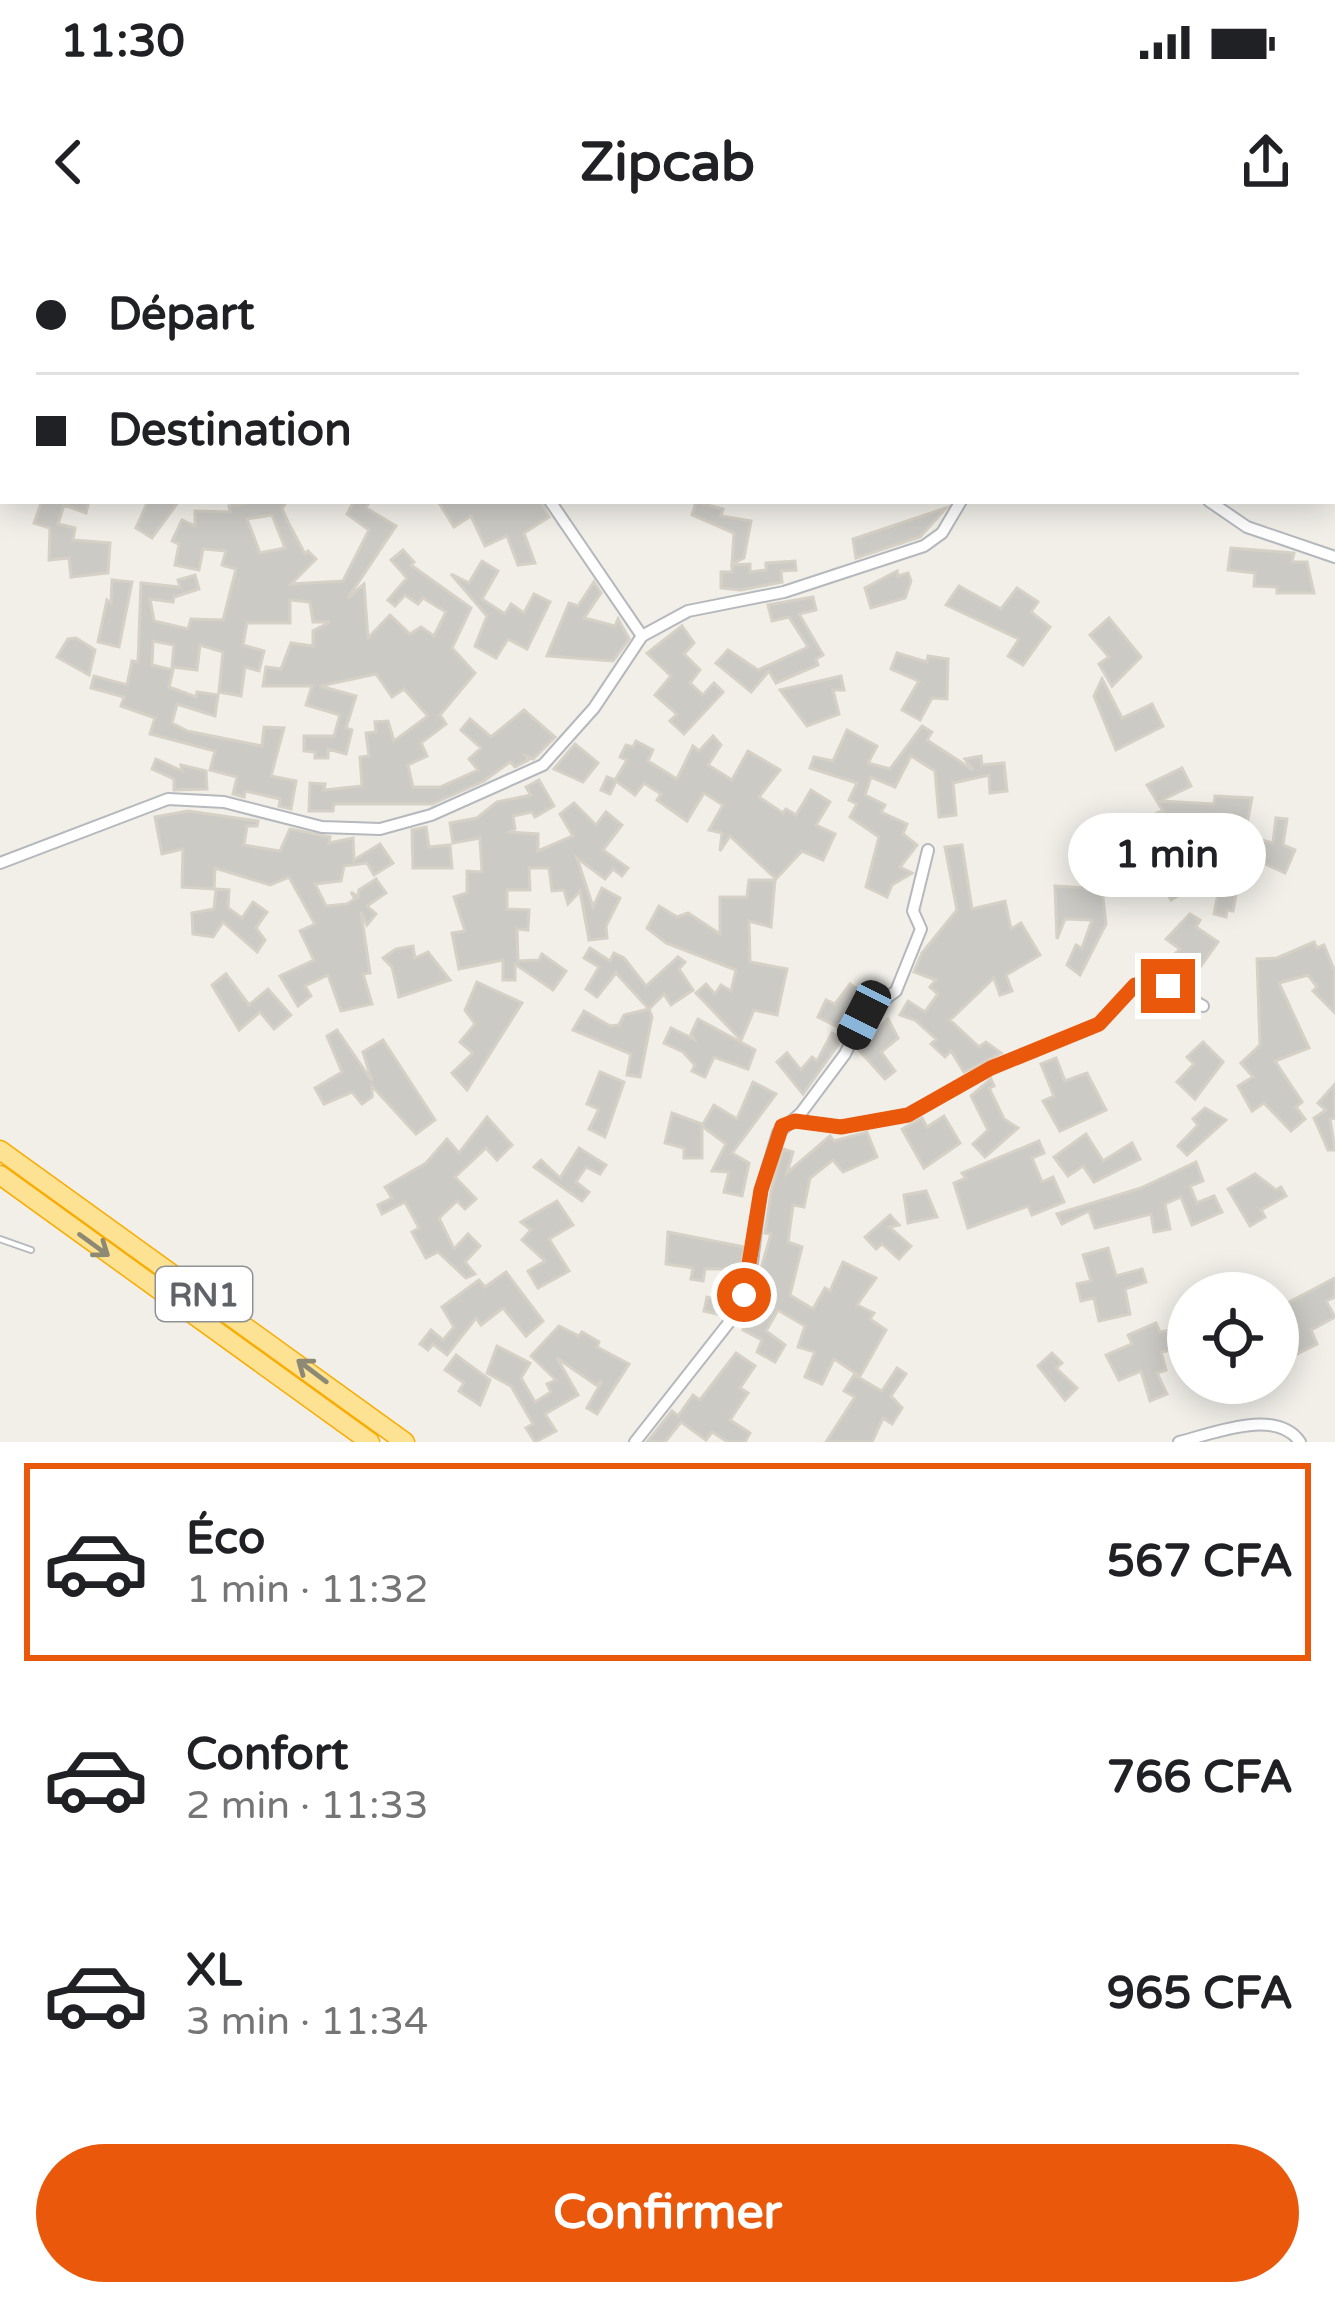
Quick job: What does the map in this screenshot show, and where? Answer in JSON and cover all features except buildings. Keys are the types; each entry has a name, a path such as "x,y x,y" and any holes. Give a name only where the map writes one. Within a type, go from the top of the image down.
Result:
{"highway":[{"name":"RN1","path":"0,1150 405,1442"},
{"name":"RN1","path":"0,1175 370,1442"}],"street":[{"path":"552,504 642,635"},
{"path":"0,863 168,799 254,808 322,827 380,829 431,814 543,765 594,708 642,635 688,611 784,592 924,546 942,533 959,504"},
{"path":"1214,504 1247,526 1335,557"},
{"path":"795,1121 844,1054 864,1015 896,991 921,929 913,911 928,850"},
{"path":"635,1442 738,1311 750,1279 772,1146 782,1126 795,1121 841,1127 908,1115 991,1068 1099,1024 1135,985 1168,986 1203,1006"},
{"path":"1179,1442 1263,1425 1285,1427 1300,1442"}],"lane":[{"path":"0,1239 31,1250"}],"route":[{"path":"744,1295 761,1190 782,1126 795,1121 841,1127 908,1115 991,1068 1099,1024 1121,994 1135,985 1168,986"}]}
